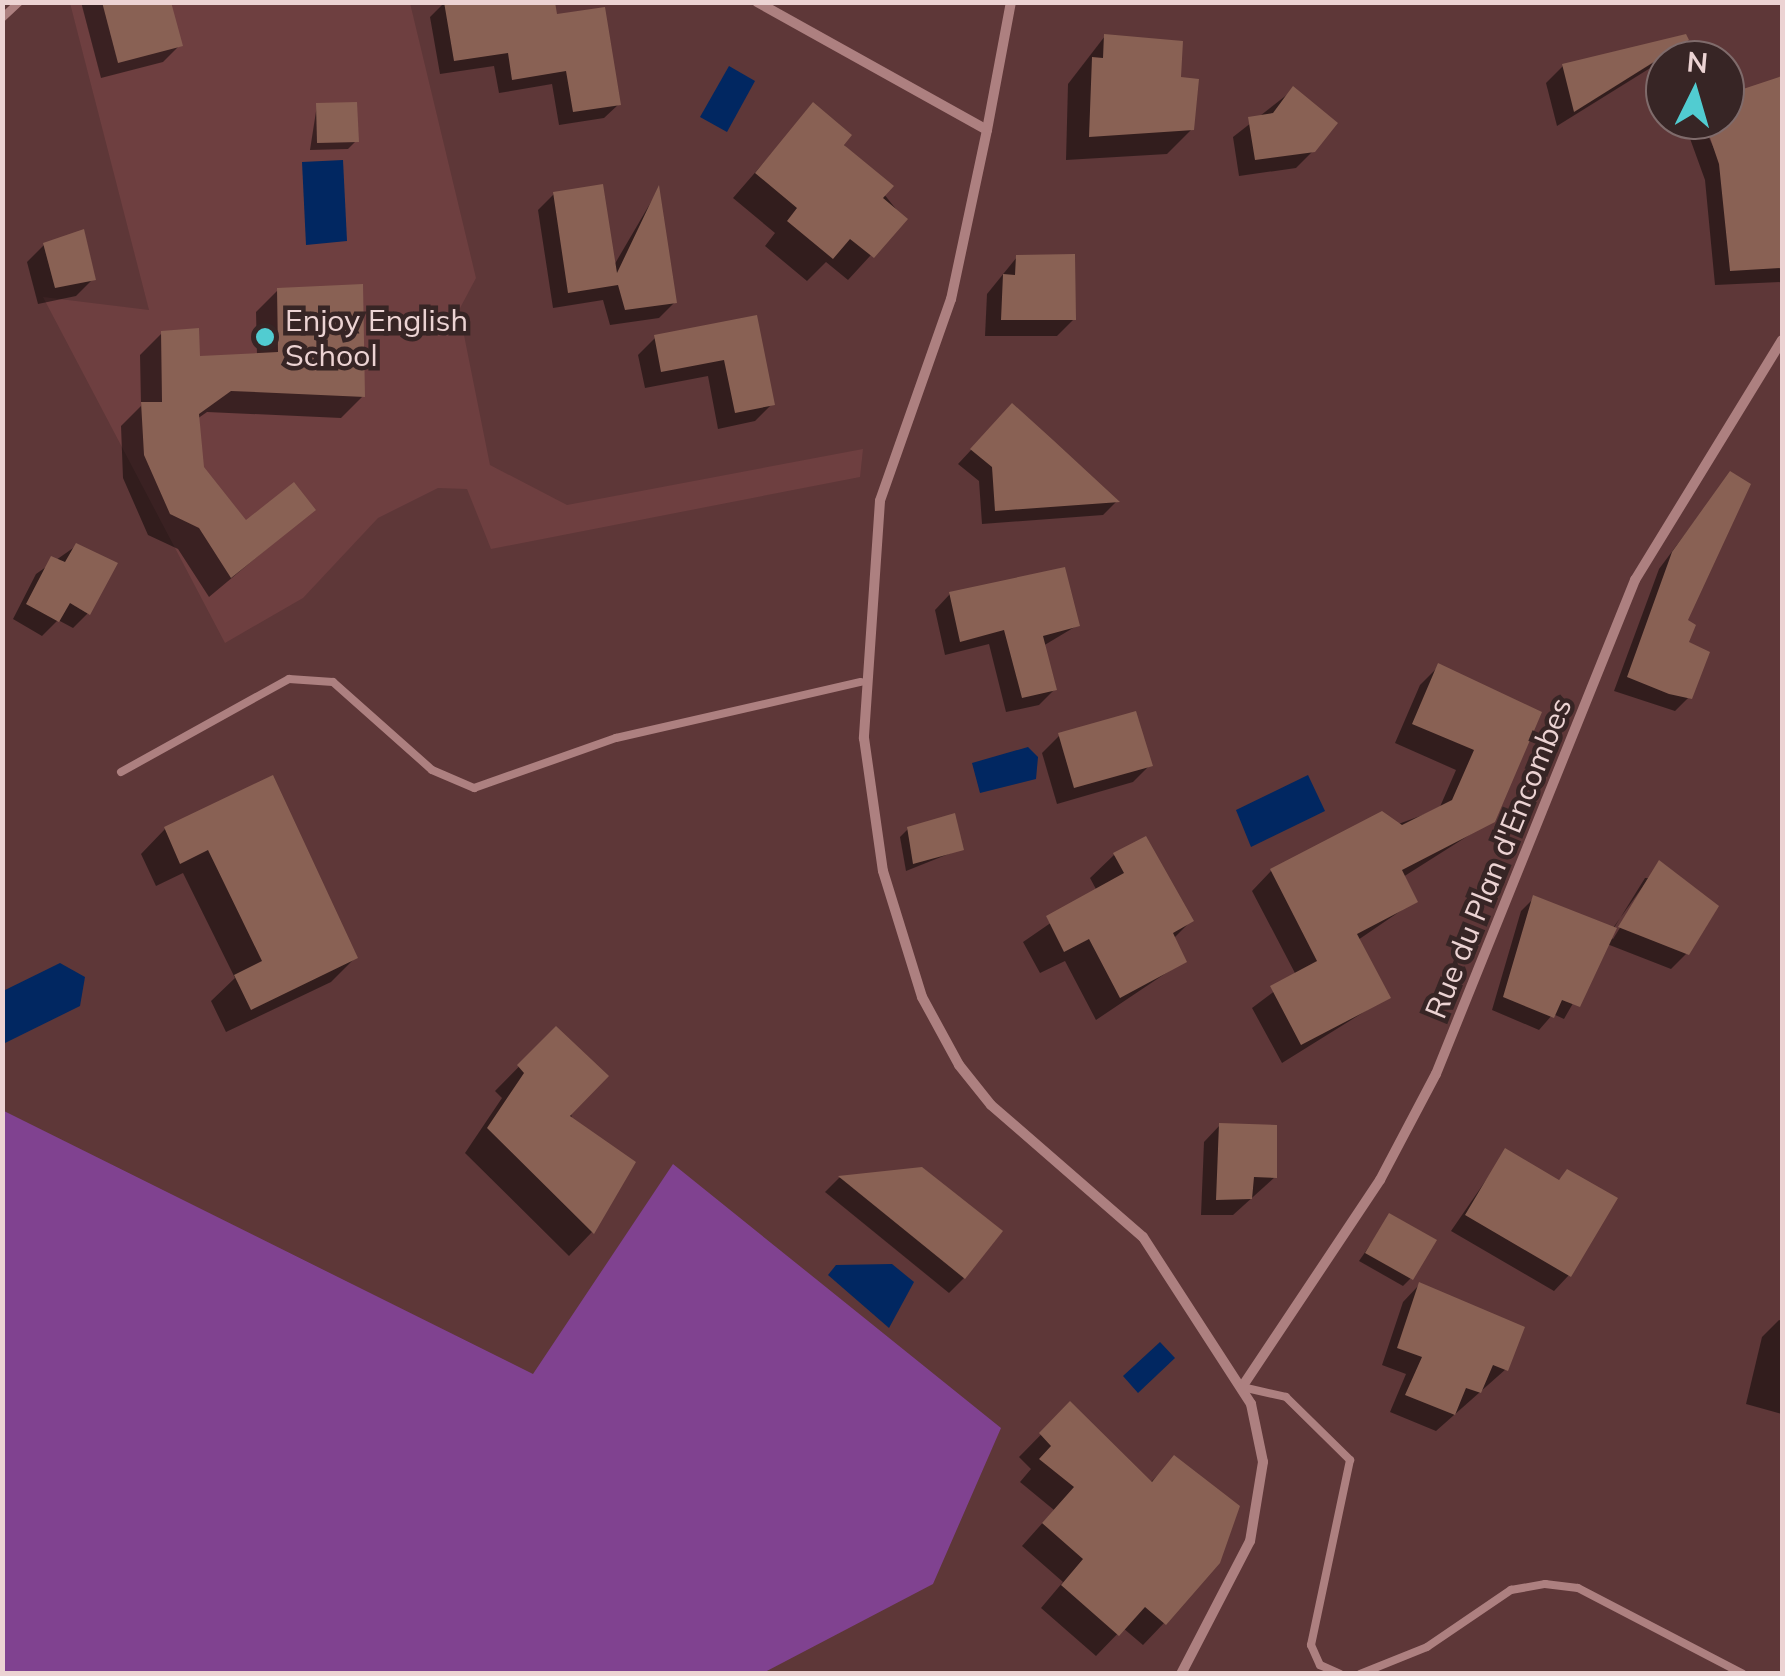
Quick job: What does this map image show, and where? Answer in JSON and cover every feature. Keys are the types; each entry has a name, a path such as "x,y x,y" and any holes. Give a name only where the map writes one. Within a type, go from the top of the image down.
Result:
{"street":[{"path":"757,2 987,130"},
{"path":"1011,2 952,299 880,501 862,682 884,871 922,997 959,1066 991,1105 1143,1237 1242,1387 1258,1430 1262,1493 1237,1578 1180,1674"},
{"name":"Rue du Plan d'Encombes","path":"1242,1387 1380,1180 1436,1074 1635,580 1782,340"}],"lane":[{"path":"2,18 18,2"},
{"path":"121,772 289,679 333,682 432,770 474,788 616,738 862,682"},
{"path":"1242,1387 1286,1397 1350,1460 1311,1645 1320,1665 1340,1674"},
{"path":"1360,1674 1427,1647 1511,1590 1545,1584 1578,1588 1743,1674"}],"shaded area":[{"name":"Enjoy English School","path":"70,3 410,3 476,278 459,310 490,465 567,505 863,449 860,477 491,549 467,489 438,488 378,518 303,598 225,643 43,297 149,310"},
{"path":"2,1110 533,1374 673,1164 1001,1428 933,1584 763,1673 3,1673"}],"water":[{"path":"729,66 755,81 727,132 700,117"},
{"path":"343,160 347,241 306,245 302,162"},
{"path":"1028,747 1038,757 1036,779 980,793 972,763"},
{"path":"1308,775 1325,811 1251,847 1236,810"},
{"path":"60,963 85,977 80,1006 3,1044 3,991"},
{"path":"892,1264 914,1282 889,1328 828,1275 836,1265"},
{"path":"1160,1342 1175,1358 1138,1393 1123,1376"}],"building":[{"path":"102,2 171,2 183,46 118,63"},
{"path":"444,2 555,2 557,14 605,7 621,105 573,112 566,71 512,80 508,53 454,61"},
{"path":"1104,34 1183,41 1181,77 1199,79 1194,130 1089,137 1092,57 1103,58"},
{"path":"1686,34 1689,40 1661,40"},
{"path":"1645,44 1645,68 1574,112 1562,64"},
{"path":"1782,76 1782,268 1730,271 1719,164 1711,140 1745,140 1745,88"},
{"path":"1293,86 1338,123 1315,152 1255,160 1248,117 1273,113"},
{"path":"357,102 359,142 317,143 316,103"},
{"path":"813,102 852,135 844,145 894,186 883,198 908,219 874,258 850,239 833,259 787,221 797,208 755,173"},
{"path":"603,184 617,273 659,185 677,303 625,310 618,285 568,293 553,192"},
{"path":"84,229 96,280 55,288 43,243"},
{"path":"1075,254 1076,320 1001,320 1003,274 1015,275 1016,255"},
{"path":"363,284 365,397 231,391 199,414 204,467 246,520 294,482 316,510 231,578 199,528 170,514 144,455 141,402 162,402 161,331 199,328 200,356 278,352 277,288"},
{"path":"757,315 775,405 735,413 724,360 661,372 654,335"},
{"path":"1012,403 1120,502 995,511 992,467 970,449"},
{"path":"1730,471 1751,484 1688,620 1696,625 1689,642 1710,652 1692,699 1669,694 1627,677 1672,552"},
{"path":"76,543 118,563 90,615 70,603 59,622 26,604 51,556 65,562"},
{"path":"1065,567 1080,626 1043,636 1057,690 1022,698 1004,630 960,642 949,592"},
{"path":"1438,663 1542,712 1495,822 1402,870 1418,902 1357,934 1391,998 1301,1045 1270,986 1317,961 1270,869 1382,811 1402,825 1452,800 1474,750 1412,724"},
{"path":"1136,711 1153,766 1074,788 1058,733"},
{"path":"273,775 358,958 251,1010 234,975 262,961 208,850 180,864 164,827"},
{"path":"955,813 964,850 913,864 907,827"},
{"path":"1146,836 1194,921 1173,933 1187,962 1120,998 1089,939 1064,952 1046,916 1124,873 1113,853"},
{"path":"1659,860 1719,906 1689,955 1618,927"},
{"path":"1533,895 1617,928 1580,1007 1562,1000 1554,1018 1503,997"},
{"path":"556,1026 609,1076 570,1116 636,1162 594,1234 487,1128 524,1073 517,1065"},
{"path":"1219,1123 1277,1125 1277,1178 1254,1177 1252,1199 1216,1200"},
{"path":"1505,1148 1559,1180 1567,1169 1618,1198 1571,1277 1465,1215"},
{"path":"922,1167 1003,1231 965,1279 838,1176"},
{"path":"1389,1213 1437,1240 1413,1280 1365,1253"},
{"path":"1419,1282 1525,1327 1508,1371 1493,1365 1481,1393 1466,1388 1455,1415 1405,1395 1422,1357 1397,1348"},
{"path":"1070,1401 1152,1482 1174,1455 1240,1506 1220,1563 1166,1625 1145,1607 1119,1636 1061,1585 1083,1559 1042,1523 1074,1487 1039,1459 1051,1446 1039,1433"}],"place":[{"name":"Enjoy English School","path":"265,337"}]}
